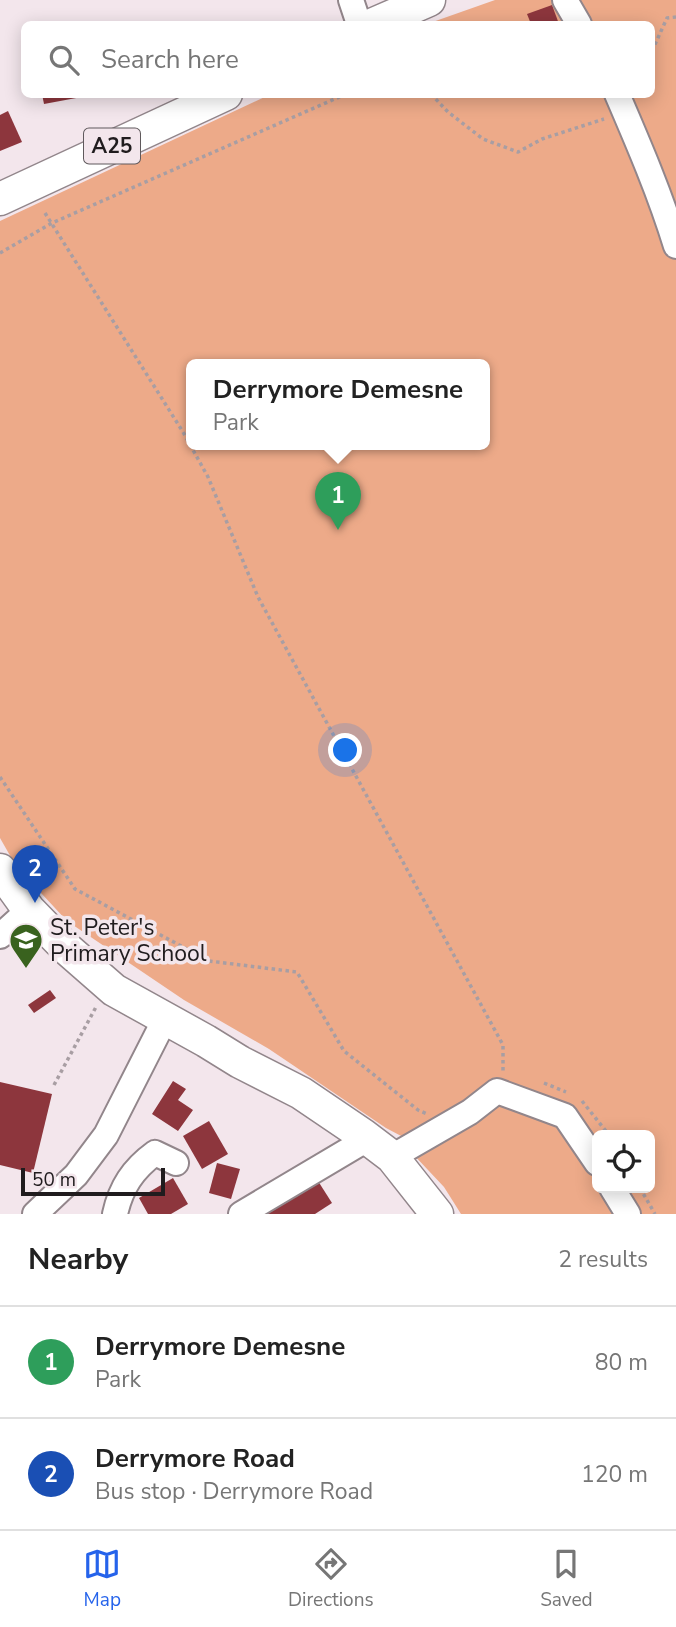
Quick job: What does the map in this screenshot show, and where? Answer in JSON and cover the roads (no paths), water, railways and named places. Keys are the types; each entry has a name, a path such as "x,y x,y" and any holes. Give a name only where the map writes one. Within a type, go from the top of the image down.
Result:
{"main road":[{"path":"381,21 429,0"},
{"name":"A25","path":"0,200 217,98"},
{"path":"0,870 29,910 111,988 240,1062 301,1093 365,1136 393,1157 437,1214"}],"street":[{"path":"351,0 358,21"},
{"path":"565,0 577,21"},
{"path":"621,104 659,192 676,246"},
{"path":"0,936 29,910"},
{"path":"35,1214 76,1175 106,1135 165,1019"},
{"path":"393,1157 470,1112 497,1091 565,1116 592,1156"},
{"path":"241,1214 359,1144 365,1136"},
{"path":"114,1214 119,1195 128,1179 144,1161 159,1151"},
{"path":"615,1193 628,1214"}],"place":[{"name":"Derrymore Demesne","path":"338,530"},
{"name":"Derrymore Road","path":"35,903"},
{"name":"St. Peter's Primary School","path":"26,970"}]}
